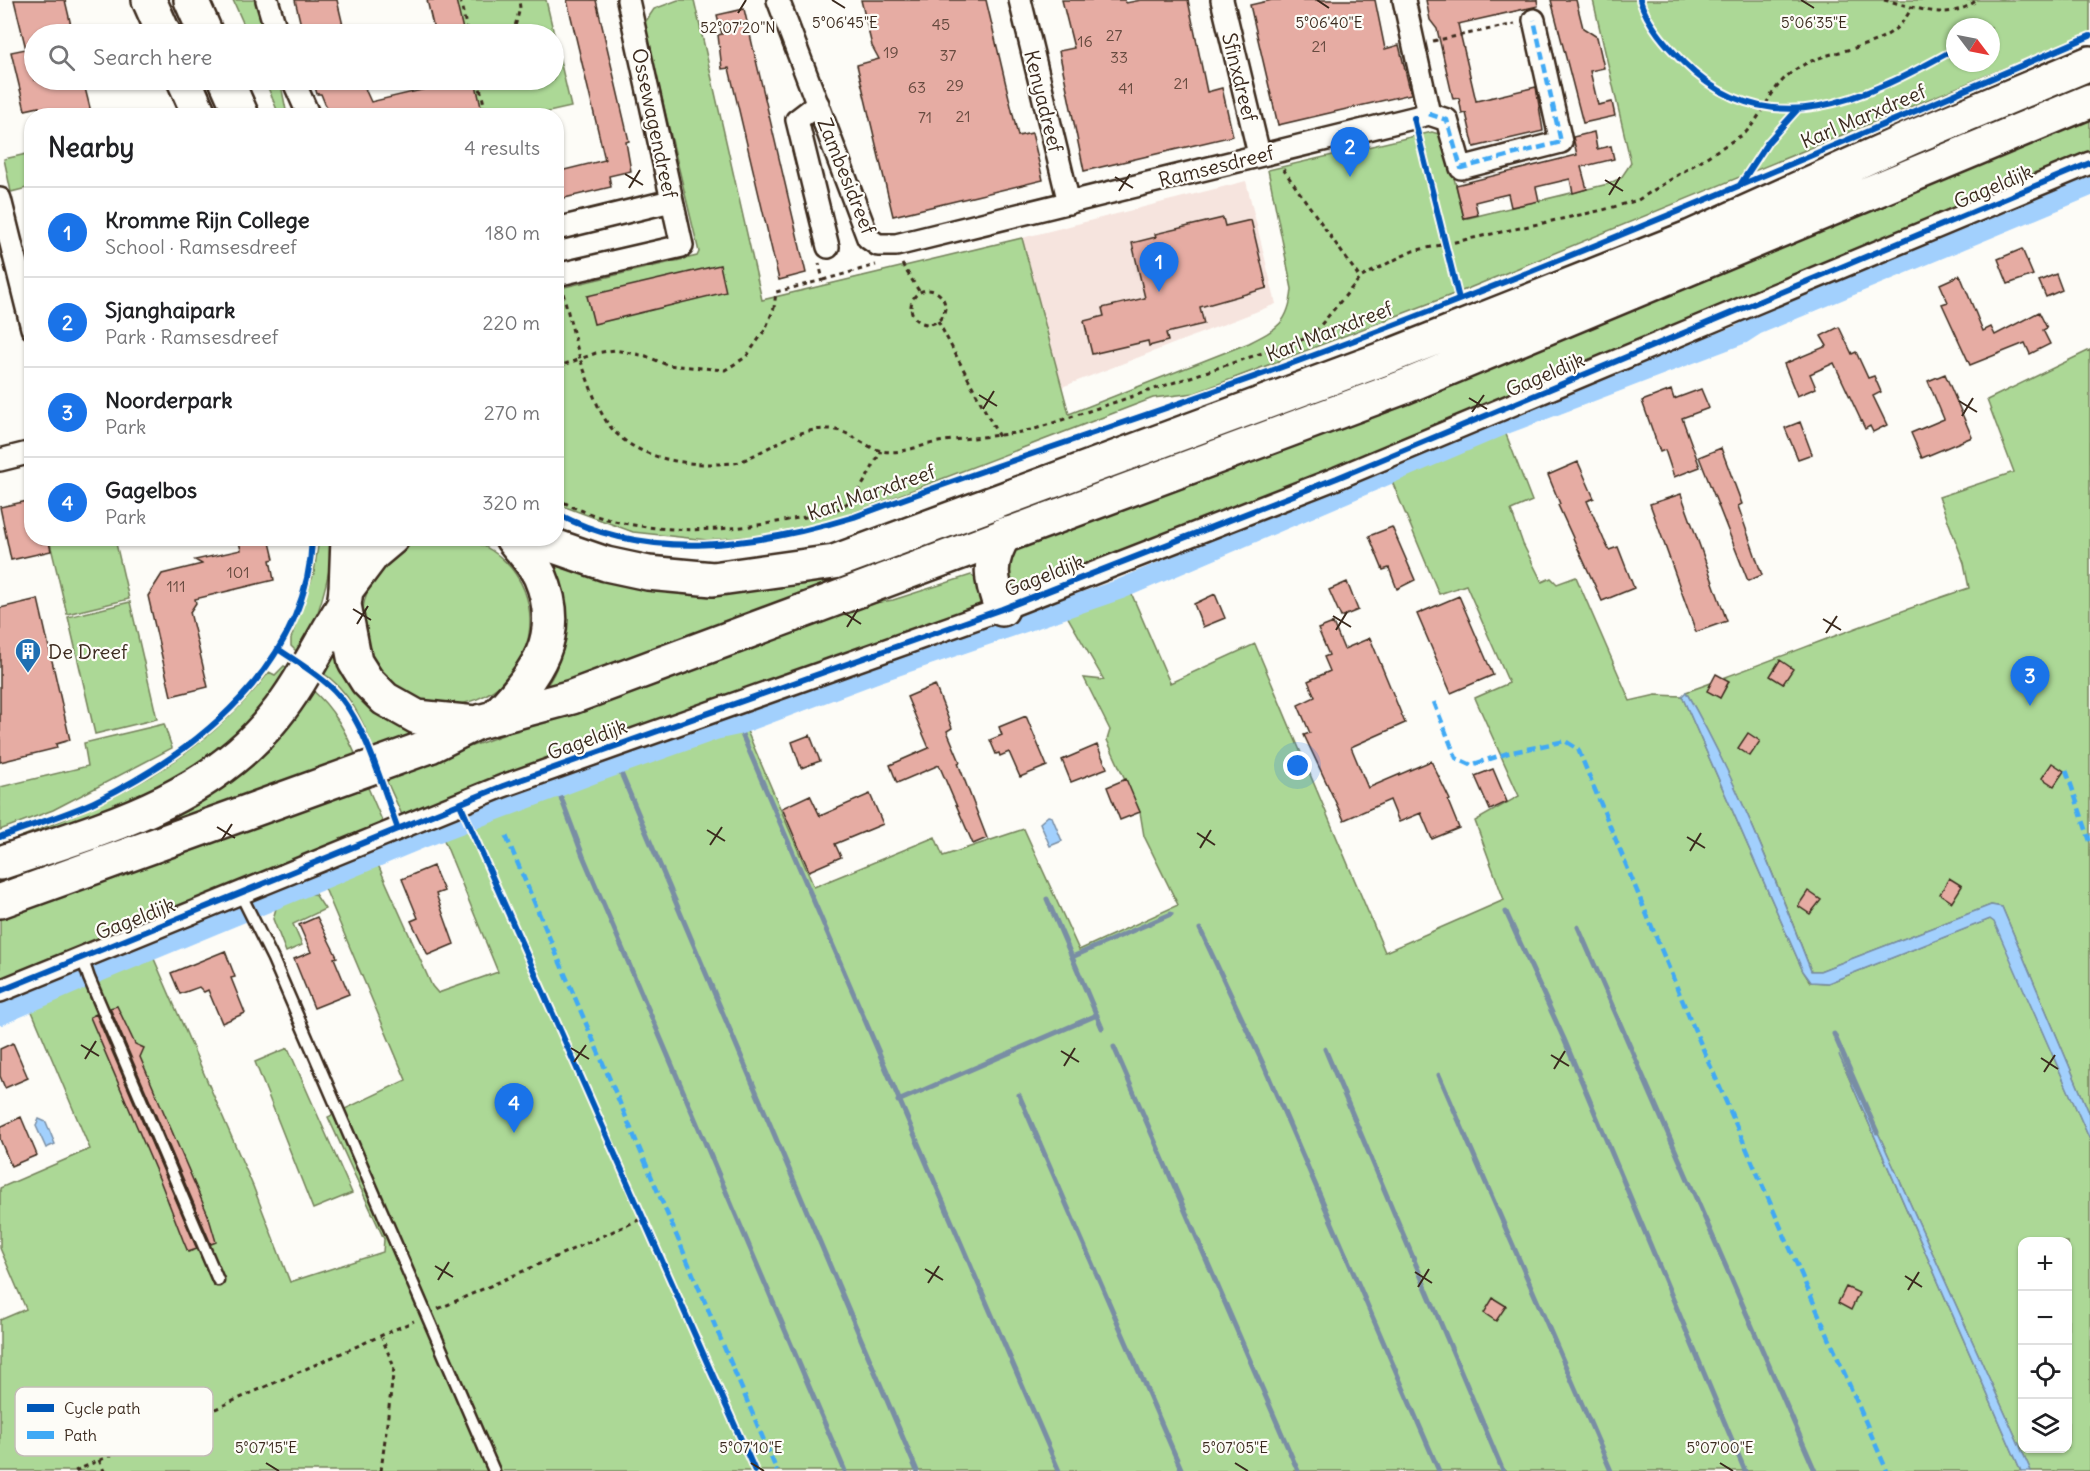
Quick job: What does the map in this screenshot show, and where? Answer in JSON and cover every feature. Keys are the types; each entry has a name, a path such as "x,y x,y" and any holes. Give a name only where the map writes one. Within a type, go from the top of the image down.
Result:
{"main road":[{"path":"149,0 160,24"},
{"path":"190,0 201,24"},
{"name":"Karl Marxdreef","path":"557,546 627,568 713,579 834,562 1393,355 1691,237 1914,137 2090,63"},
{"path":"188,90 196,108"},
{"path":"230,90 238,108"},
{"path":"0,901 430,746 486,720 572,697 1404,387 2090,101"},
{"path":"997,595 996,548 1005,534"},
{"path":"348,546 345,598 355,662 367,681 385,699 417,717 486,720 524,687 540,664 548,639 549,613 539,574 518,546"},
{"path":"0,863 106,827 166,802 229,762 279,711 307,669 345,598 373,554 382,546"},
{"path":"935,560 967,566 997,595"}],"street":[{"path":"267,0 274,24"},
{"name":"Ossewagendreef","path":"564,273 682,246 629,0"},
{"name":"Zambesidreef","path":"778,0 868,238 884,252"},
{"name":"Kenyadreef","path":"1020,0 1069,203"},
{"name":"Sfinxdreef","path":"1222,0 1268,152"},
{"path":"1404,0 1414,46 1422,116 1447,120 1461,168 1561,142 1534,20"},
{"path":"297,90 305,108"},
{"name":"Zambesidreef","path":"818,104 797,120 828,247"},
{"name":"Ramsesdreef","path":"884,252 1268,152 1422,116"},
{"name":"Gageldijk","path":"0,991 241,895 503,786 997,595 1337,478 2090,163"},
{"path":"0,199 24,296"},
{"path":"564,227 671,201"},
{"path":"0,460 24,454"}],"lane":[{"path":"241,895 273,959 494,1471"},
{"path":"82,957 218,1280"}],"path":[{"path":"460,0 466,24"},
{"path":"516,24 520,8 519,0"},
{"path":"1884,0 1942,14 1968,7 1977,0"},
{"path":"564,301 580,359 602,415 614,431 632,445 666,460 694,465 737,463 787,436 810,430 831,429 854,436 881,451 897,452 943,441 999,437 1035,429 1304,339 1315,332 1360,278 1413,251 1603,210 1638,200 1745,133 1756,122 1776,84 1790,74 1810,61 1859,49 1883,37 1901,22 1912,6"},
{"path":"1414,46 1534,20"},
{"path":"480,90 485,108"},
{"path":"1755,104 1774,108"},
{"path":"1268,152 1360,278"},
{"path":"1443,233 1448,255"},
{"path":"823,280 816,249 828,247"},
{"path":"564,364 596,352 615,350 645,356 667,365 725,370 746,357 765,330 774,308 776,292 823,280 884,252 899,258 919,291"},
{"path":"919,291 935,291 943,297 944,313 938,321 927,324 913,316 912,299 919,291"},
{"path":"938,321 999,437"},
{"path":"564,501 592,513 668,530 717,531 757,527 831,512 844,505 856,494 881,451"},
{"path":"638,1207 648,1229"},
{"path":"213,1410 643,1218"},
{"path":"381,1337 394,1367 381,1471"},
{"path":"75,1471 108,1456"},
{"path":"99,1460 104,1471"}],"shaded area":[{"path":"1246,181 1276,304 1062,387 1022,238"}],"green space":[{"path":"233,0 256,0 264,24 244,24"},
{"path":"447,0 546,0 552,24 452,24"},
{"path":"678,0 694,0 762,300 1022,238 1069,414 1249,343 1280,324 1288,310 1292,289 1268,170 1432,132 1439,134 1445,141 1464,219 1608,184 1621,178 1631,163 1593,0 2090,0 2090,33 2000,70 2000,18 1946,18 1946,72 1995,72 1467,289 1195,393 1153,398 842,517 780,534 707,540 633,532 564,507 564,287 697,256 699,252 644,24 654,9"},
{"path":"2090,75 2090,94 1448,361 549,691 547,685 560,655 562,624 549,560 622,585 733,590"},
{"path":"564,77 571,107 564,109 470,108 466,90 564,90"},
{"path":"269,90 282,90 286,108 276,108"},
{"path":"2090,113 2090,155 1650,340 1203,522 1022,593 1005,588 1005,556 1015,543"},
{"path":"24,155 24,189 11,192 4,159"},
{"path":"2090,350 2090,1115 2002,907 1991,905 1820,971 1811,971 1738,794 1686,692 1711,683 1720,698 1729,682 1723,678 1876,620 1969,588 1964,563 1939,497 2014,472 1987,400"},
{"path":"1502,424 1532,501 1511,510 1523,544 1542,582 1551,578 1557,584 1576,577 1630,701 1656,695 1682,696 1803,971 1810,982 1828,983 1990,919 1994,921 2090,1140 2090,1471 2031,1471 2023,1453 2072,1453 2072,1237 2018,1237 2018,1442 1880,1137 1845,1069 2021,1471 0,1471 0,1320 26,1309 0,1248 0,1188 90,1149 28,1002 151,952 253,1186 290,1282 383,1252 384,1239 328,1117 406,1080 321,879 375,858 432,986 438,993 498,972 439,828 553,781 741,717 814,887 935,837 943,856 1024,829 1079,950 1178,905 1144,836 1140,812 1107,740 1110,730 1084,678 1104,680 1062,607 1126,581 1170,683 1255,644 1385,952 1504,900 1475,821 1519,796 1475,698 1509,683 1466,585 1439,594 1388,472"},
{"path":"51,546 117,546 129,599 67,614"},
{"path":"318,546 333,546 318,613 300,655 291,646 291,638 314,573"},
{"path":"410,546 482,546 493,551 516,574 528,605 530,621 528,637 516,668 493,691 462,703 446,705 430,703 399,691 376,668 364,637 362,621 364,605 376,574 399,551"},
{"path":"971,575 979,580 983,607 403,817 384,775 481,743 843,608 893,600"},
{"path":"130,602 157,719 95,734 68,617"},
{"path":"335,647 370,702 392,719 427,734 375,753 366,730 347,697 330,678 320,671"},
{"path":"284,666 292,670 241,736 165,789 0,856 0,845 113,797 180,757 212,732 269,672 275,675"},
{"path":"311,689 333,713 358,760 0,895 0,881 131,833"},
{"path":"164,724 172,748 53,810 0,830 0,787 88,766 84,743"},
{"path":"366,783 384,825 0,982 0,914"},
{"path":"377,845 379,852 253,906 252,900"},
{"path":"303,894 315,894 325,909 293,924 302,945 286,952 273,919 277,905"},
{"path":"162,935 168,940 101,967 95,964 96,961"},
{"path":"72,969 81,974 12,1006 12,997"},
{"path":"288,1048 352,1193 313,1209 255,1062"}],"water":[{"path":"1686,692 1738,794 1811,971 1820,971 1991,905 2002,907 2090,1115 2090,1140 1994,922 1990,919 1828,983 1811,982 1803,971 1682,696"},
{"path":"1048,816 1052,817 1062,841 1050,846 1040,823"},
{"path":"1839,1055 1880,1137 2018,1442 2018,1453 2023,1453 2031,1471 2021,1471"},
{"path":"39,1119 46,1122 55,1144 46,1148 36,1126"}],"building":[{"path":"14,0 65,0 71,24 24,24 24,41"},
{"path":"295,0 337,0 343,24 301,24"},
{"path":"427,0 456,0 462,24 433,24"},
{"path":"567,0 596,0 629,141 626,142 631,171 609,176 611,187 564,198 564,170 605,160"},
{"path":"861,0 986,0 1018,136 1032,133 1043,180 893,216 857,65 879,59 872,46"},
{"path":"1062,0 1125,0 1126,3 1141,0 1188,0 1207,92 1222,88 1233,136 1084,171 1059,51 1074,48"},
{"path":"1272,0 1375,0 1385,49 1399,45 1411,94 1278,125 1250,5"},
{"path":"1426,0 1537,0 1538,6 1458,24 1476,101 1536,87 1543,131 1474,147 1466,113 1462,114 1459,98 1453,99 1437,29 1430,20"},
{"path":"1551,0 1576,0 1583,28 1597,37 1604,68 1590,71 1598,105 1612,102 1615,116 1583,123"},
{"path":"744,9 806,273 779,280 729,68 722,69 718,35 722,34 717,15"},
{"path":"24,49 24,90 86,90 90,108 25,108 11,52"},
{"path":"316,90 366,90 371,102 422,90 477,90 481,108 327,108 321,94 317,94"},
{"path":"1594,132 1597,149 1611,146 1614,159 1581,167 1587,189 1573,193 1570,179 1536,187 1539,201 1511,207 1508,194 1475,202 1478,215 1464,218 1456,185 1577,155 1573,137"},
{"path":"1223,218 1225,226 1251,220 1267,288 1200,307 1204,324 1166,333 1168,341 1149,346 1148,341 1092,354 1084,321 1104,316 1102,308 1145,298 1132,243 1156,237 1155,234"},
{"path":"2022,249 2033,275 2008,284 1998,259"},
{"path":"720,265 726,292 594,324 587,296"},
{"path":"2056,274 2062,290 2046,297 2039,281"},
{"path":"1960,275 1983,331 1991,327 1995,335 2039,312 2047,328 2043,330 2050,344 2030,354 2025,343 1970,365 1942,304 1948,302 1940,284"},
{"path":"1839,327 1852,354 1856,352 1868,378 1874,376 1881,392 1873,396 1887,425 1873,432 1870,426 1865,429 1834,363 1810,374 1816,388 1797,396 1784,364 1827,346 1821,336"},
{"path":"1945,374 1972,437 1922,458 1911,433 1944,419 1928,381"},
{"path":"1701,389 1709,408 1682,418 1700,467 1674,477 1665,450 1660,452 1642,401 1671,390 1674,399"},
{"path":"1800,422 1812,454 1798,459 1785,428"},
{"path":"1721,448 1742,504 1738,506 1762,575 1748,581 1699,457"},
{"path":"1578,462 1594,498 1587,501 1604,540 1609,550 1618,547 1634,588 1602,601 1558,505 1560,504 1548,475"},
{"path":"1681,494 1727,621 1696,632 1650,504"},
{"path":"24,502 24,546 50,546 51,551 11,560 0,507"},
{"path":"1392,527 1415,580 1397,589 1389,568 1383,570 1369,536"},
{"path":"240,546 271,546 274,559 270,560 274,580 195,599 196,603 190,612 208,687 171,696 148,596 162,574 202,564 195,560 241,550"},
{"path":"1347,582 1358,610 1341,617 1329,590"},
{"path":"1215,594 1225,618 1203,627 1194,604"},
{"path":"1459,596 1493,675 1451,693 1417,614"},
{"name":"De Dreef","path":"38,599 70,740 56,744 57,748 0,762 0,608"},
{"path":"1333,623 1344,649 1370,638 1405,723 1351,747 1368,788 1431,761 1450,800 1448,801 1459,828 1432,839 1421,813 1399,822 1390,800 1344,820 1304,735 1310,733 1298,705 1315,697 1308,681 1330,671 1324,657 1329,655 1318,629"},
{"path":"1780,660 1793,669 1783,684 1770,676"},
{"path":"1716,674 1729,681 1720,698 1707,691"},
{"path":"935,685 952,728 947,731 987,838 973,844 939,765 897,783 890,765 929,748 907,697"},
{"path":"1026,716 1047,766 1020,777 1009,752 1000,756 999,753 996,754 990,740 1002,735 999,727"},
{"path":"1748,733 1760,741 1750,756 1738,748"},
{"path":"810,735 820,761 801,768 792,742"},
{"path":"1097,745 1107,768 1071,782 1062,760"},
{"path":"2052,763 2064,771 2054,786 2042,778"},
{"path":"1493,769 1507,802 1490,810 1475,776"},
{"path":"1126,779 1140,812 1120,820 1107,787"},
{"path":"870,794 883,824 835,844 841,857 809,871 782,808 810,795 820,816"},
{"path":"433,866 444,891 436,894 454,944 428,955 411,921 418,918 402,879"},
{"path":"1949,878 1962,886 1952,902 1940,894"},
{"path":"1808,891 1821,900 1810,914 1798,906"},
{"path":"317,917 337,957 334,958 349,994 314,1008 294,959 311,952 299,925"},
{"path":"225,951 235,977 231,978 245,1013 222,1023 208,990 204,992 199,987 180,994 171,973"},
{"path":"117,1006 135,1044 144,1048 140,1057 208,1215 216,1242 211,1244 110,1008"},
{"path":"96,1014 197,1249 188,1252 90,1017"},
{"path":"13,1043 28,1078 5,1088 0,1076 0,1049"},
{"path":"21,1117 37,1155 11,1166 0,1139 0,1127"},
{"path":"1846,1287 1859,1293 1851,1310 1838,1303"},
{"path":"1493,1298 1506,1306 1496,1321 1484,1313"}],"waterway":[{"path":"94,974 420,839 595,773 715,730 738,725 879,672 1121,589 1506,424 1742,334 1756,325 2090,186"},
{"path":"738,725 1059,1471"},
{"path":"618,766 917,1471"},
{"path":"557,787 583,856 845,1471"},
{"path":"1047,899 1072,957 1171,914"},
{"path":"1506,912 1564,1039 1745,1471"},
{"path":"1578,927 1815,1471"},
{"path":"1200,929 1265,1068 1439,1471"},
{"path":"1072,957 1102,1028"},
{"path":"0,1015 85,978"},
{"path":"898,1101 1097,1015"},
{"path":"1834,1034 1877,1132"},
{"path":"1114,1047 1298,1471"},
{"path":"1325,1049 1503,1471"},
{"path":"1439,1075 1611,1471"},
{"path":"1019,1095 1182,1471"}],"marked path":[{"path":"1429,114 1447,120 1461,168 1561,142 1534,20"},
{"path":"1434,702 1456,758 1471,765 1508,753 1565,741 1578,749 1693,1026 1887,1471"},
{"path":"2066,770 2090,841"},
{"path":"506,836 777,1471"}],"cycle path":[{"path":"1640,0 1643,9 1664,42 1684,63 1716,89 1750,104 1784,109 1818,106 1853,97 1887,84 1946,54"},
{"path":"564,517 591,529 628,539 666,544 704,545 780,536 854,517 1401,323 1599,244 2090,36"},
{"path":"1740,185 1768,142 1797,110"},
{"path":"1414,118 1459,299"},
{"path":"0,991 503,786 1002,609 1337,478 2090,163"},
{"path":"0,837 94,802 171,757 207,730 240,698 268,664 291,625 306,583 311,546"},
{"path":"278,649 321,679 345,704 364,737 398,829"},
{"path":"460,804 755,1471"}],"place":[{"name":"Sjanghaipark","path":"1350,177"},
{"name":"Kromme Rijn College","path":"1159,292"},
{"name":"De Dreef","path":"28,674"},
{"name":"Noorderpark","path":"2030,706"},
{"name":"Gagelbos","path":"514,1133"}]}
